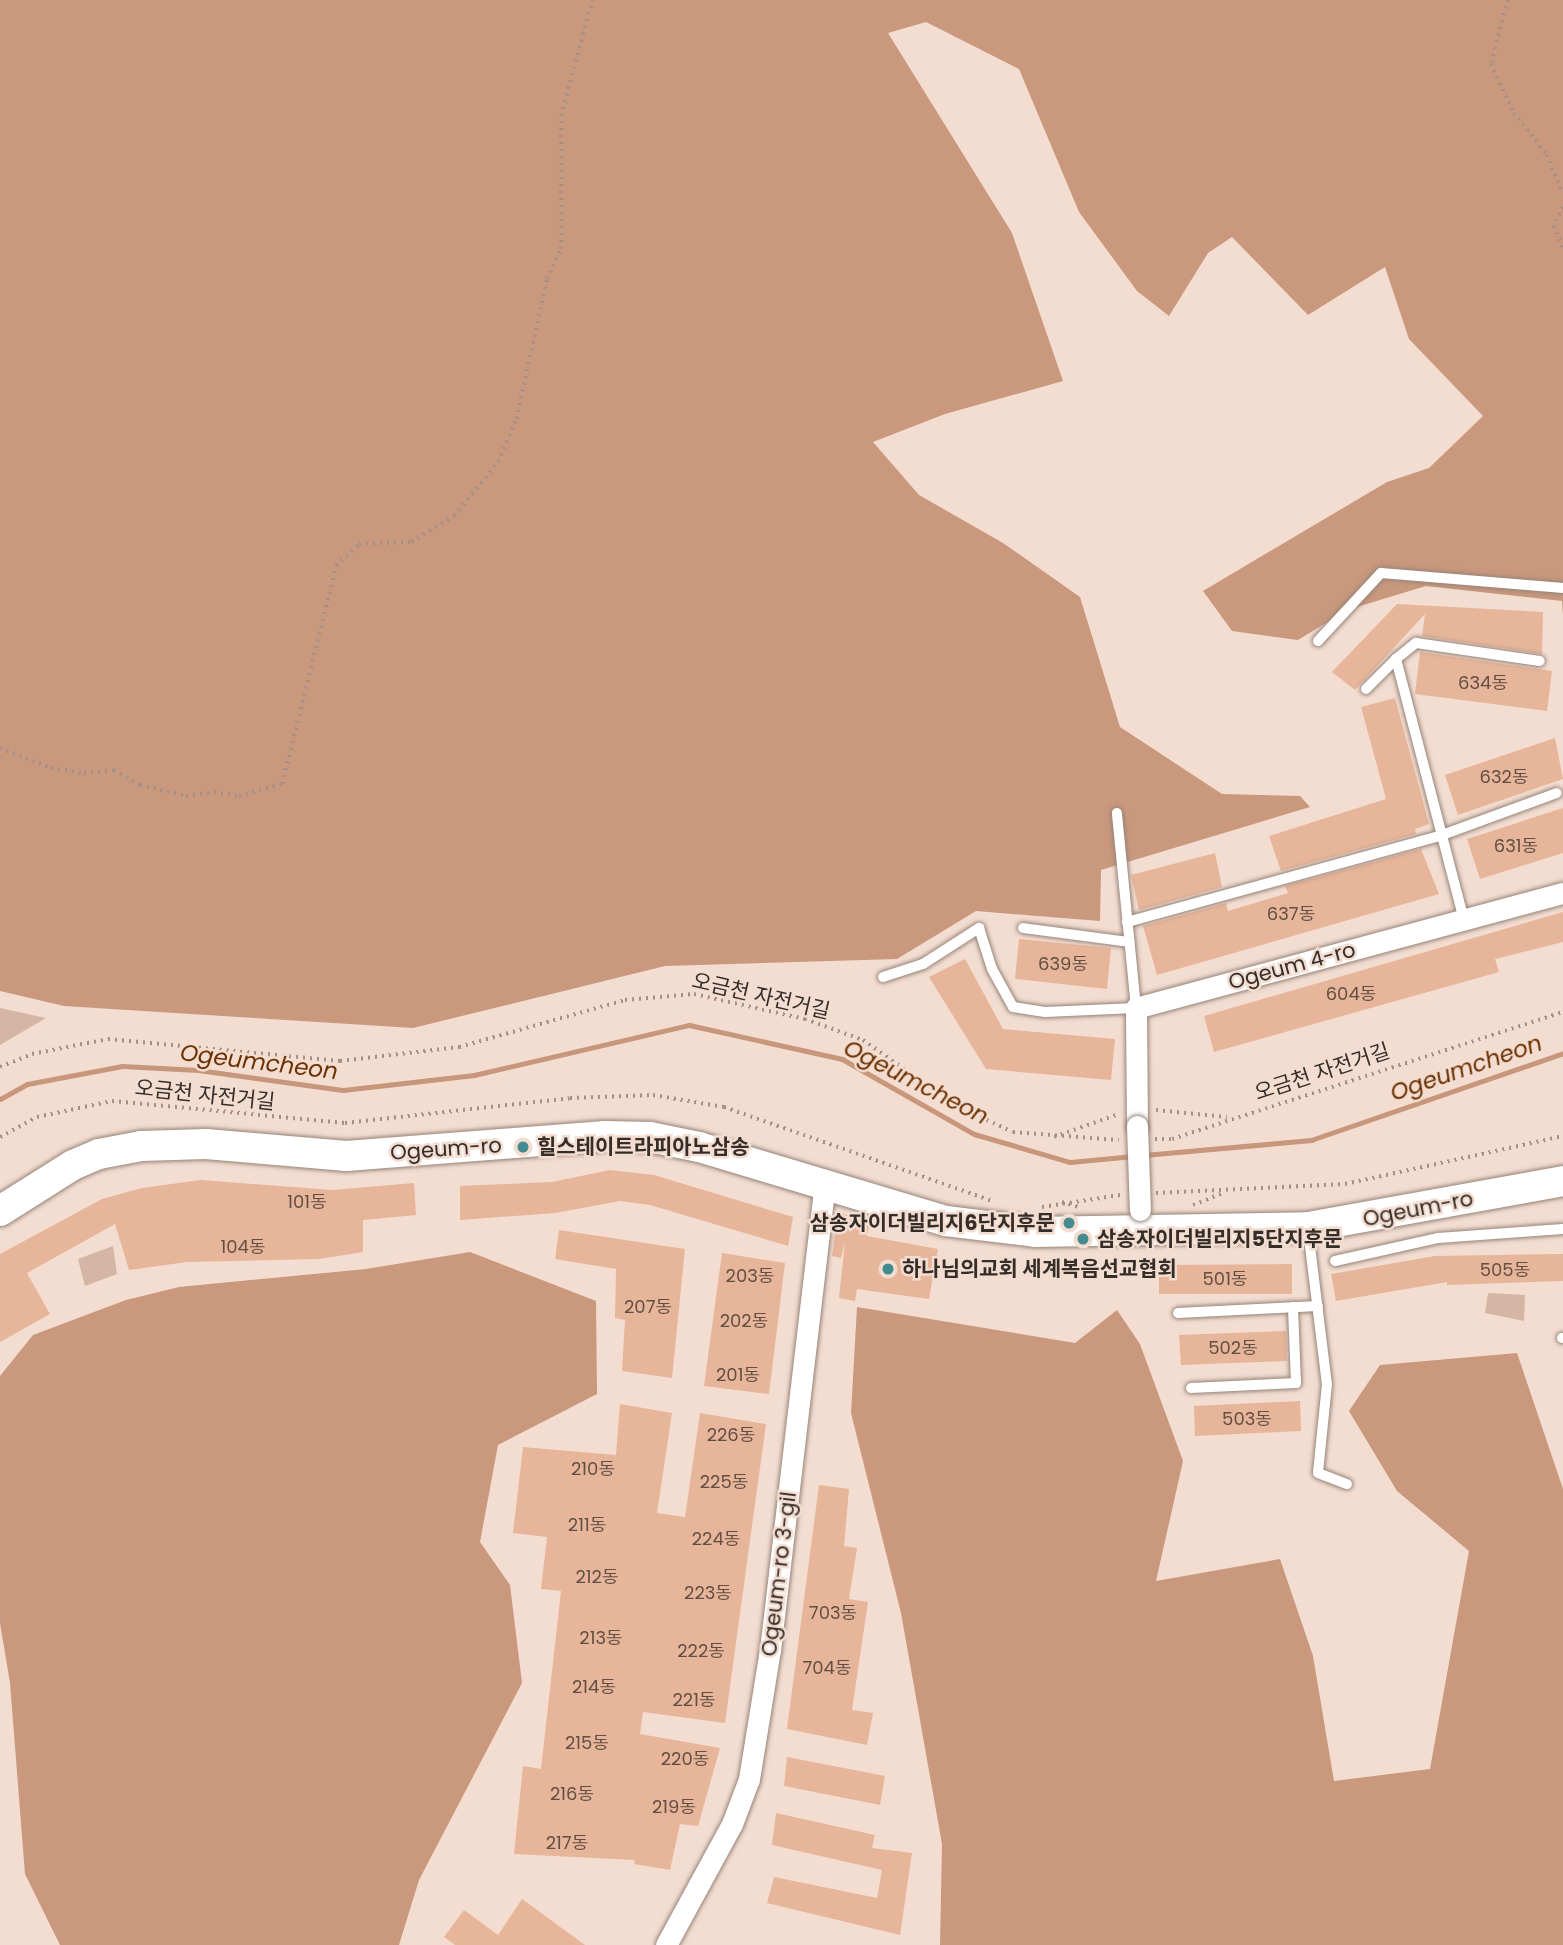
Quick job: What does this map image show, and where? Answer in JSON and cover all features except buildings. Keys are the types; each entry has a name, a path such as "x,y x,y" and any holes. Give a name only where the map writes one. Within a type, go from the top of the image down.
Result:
{"street":[{"name":"Ogeum 4-ro","path":"1136,1008 1563,893"},
{"path":"1136,1008 1134,1130 1139,1208"},
{"name":"Ogeum-ro","path":"0,1211 73,1165 99,1154 141,1146 206,1144 346,1156 605,1136 650,1137 825,1184 946,1221 1035,1232 1139,1208 1308,1227 1563,1181"},
{"name":"Ogeum-ro 3-gil","path":"666,1945 732,1824 749,1779 770,1650 825,1184"}],"lane":[{"path":"1318,641 1381,573 1563,588"},
{"path":"1366,689 1416,643 1540,661"},
{"path":"1396,659 1464,920"},
{"path":"1127,922 1442,835 1557,793"},
{"path":"883,977 923,964 979,928 992,969 1013,1007 1045,1012 1136,1008 1116,813"},
{"path":"1023,928 1129,942"},
{"path":"1308,1227 1327,1384 1318,1474 1348,1484"},
{"path":"1335,1261 1438,1238 1563,1229"},
{"path":"1178,1313 1318,1306"},
{"path":"1191,1388 1296,1383 1293,1307"}],"path":[{"path":"0,748 51,768 84,773 114,770 140,785 186,796 214,792 239,796 282,784 336,566 359,544 411,542 454,516 498,462 516,419 547,279 561,249 561,116 592,0"},
{"path":"1508,0 1491,64 1514,113 1547,155 1563,194"},
{"path":"1563,208 1554,226 1563,248"},
{"name":"오금천 자전거길","path":"0,1067 32,1054 108,1039 142,1039 340,1061 460,1047 625,1000 694,994 805,1019 863,1040 982,1120 1013,1132 1051,1138 1134,1130 1172,1139 1563,1012"},
{"name":"오금천 자전거길","path":"0,1137 37,1117 112,1101 345,1123 592,1096 653,1095 724,1107 995,1202"},
{"path":"1156,1110 1231,1118"},
{"path":"1051,1138 1134,1130"},
{"path":"1033,1207 1139,1208 1345,1184 1563,1136"}],"shaded area":[{"path":"0,0 1563,0 1563,615 1562,601 1426,586 1347,610 1298,640 1232,631 1203,591 1387,482 1429,468 1483,416 1409,339 1385,267 1308,315 1232,237 1208,253 1169,316 1137,291 1079,212 1019,69 926,22 888,33 1012,233 1063,381 945,414 873,442 919,495 1003,543 1080,597 1120,727 1222,794 1300,796 1310,807 1101,870 1100,921 976,911 897,959 665,966 413,1028 64,1006 0,991"},
{"path":"0,1008 46,1018 0,1045"},
{"path":"113,1246 117,1274 85,1286 78,1259"},
{"path":"470,1252 596,1301 597,1394 498,1445 480,1542 510,1585 522,1683 419,1880 399,1945 60,1945 25,1874 10,1683 0,1623 0,1376 33,1335 126,1300 179,1287 366,1269"},
{"path":"1488,1293 1525,1295 1524,1321 1485,1313"},
{"path":"857,1307 1075,1343 1117,1310 1140,1344 1183,1461 1156,1581 1280,1559 1313,1656 1334,1781 1430,1769 1469,1551 1397,1491 1349,1411 1380,1365 1517,1353 1563,1489 1563,1945 940,1945 942,1844 901,1613 851,1413"}],"waterway":[{"name":"Ogeumcheon","path":"0,1099 27,1084 122,1066 198,1070 343,1090 474,1075 689,1025 842,1059 974,1134 1070,1162 1134,1156"},
{"name":"Ogeumcheon","path":"1144,1155 1311,1140 1563,1053"}],"place":[{"name":"힐스테이트라피아노삼송","path":"523,1147"},
{"name":"삼송자이더빌리지6단지후문","path":"1069,1223"},
{"name":"삼송자이더빌리지5단지후문","path":"1083,1239"},
{"name":"하나님의교회 세계복음선교협회","path":"888,1269"}]}
